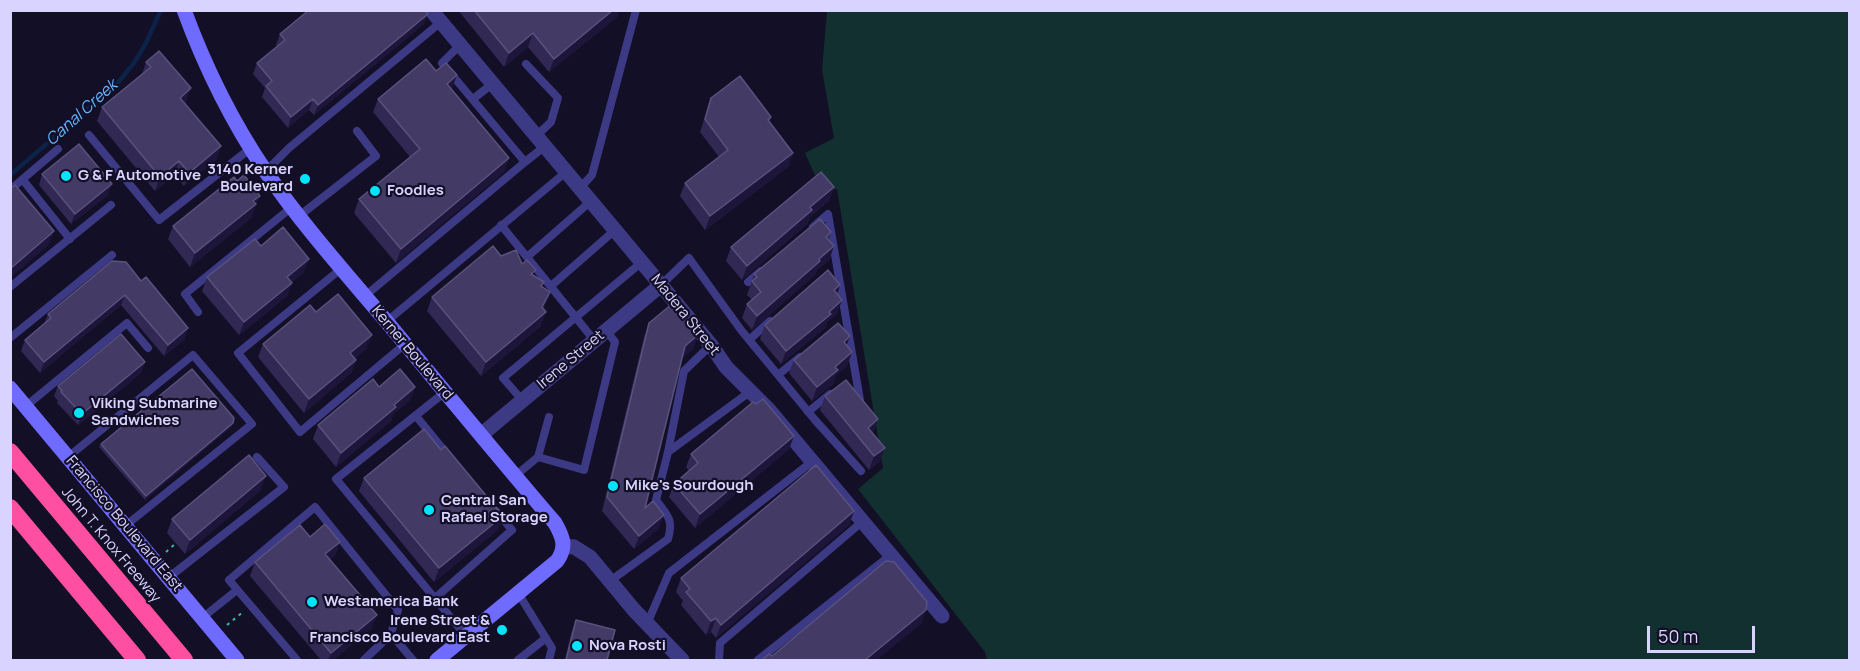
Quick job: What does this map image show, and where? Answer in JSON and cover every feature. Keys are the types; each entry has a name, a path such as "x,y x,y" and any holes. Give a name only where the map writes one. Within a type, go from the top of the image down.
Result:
{"highway":[{"name":"John T. Knox Freeway","path":"10,452 184,660"},
{"path":"10,508 137,660"}],"street":[{"name":"Kerner Boulevard","path":"184,10 208,70 230,113 295,212 555,524 563,538 564,546"},
{"name":"Madera Street","path":"436,16 711,345 726,367 769,410 942,616"},
{"name":"Irene Street","path":"481,435 661,285"},
{"name":"Francisco Boulevard East","path":"10,388 237,660"},
{"path":"437,660 557,561 564,546 574,547 590,557 675,659"}],"lane":[{"path":"579,188 592,176 636,10"},
{"path":"266,171 436,16"},
{"path":"460,45 442,63 525,162"},
{"path":"365,296 525,162 540,142 551,122 558,98 526,64"},
{"path":"473,99 492,84"},
{"path":"198,312 185,294 295,212 376,156 357,131"},
{"path":"89,135 159,220 251,148"},
{"path":"10,190 58,149"},
{"path":"386,322 566,172"},
{"path":"23,180 70,239"},
{"path":"527,256 591,201"},
{"path":"10,288 111,205"},
{"path":"810,229 828,214 860,400"},
{"path":"501,225 594,340"},
{"path":"550,286 615,230"},
{"path":"10,338 112,255"},
{"path":"661,285 689,258 778,375 861,471"},
{"path":"522,400 503,378 642,262"},
{"path":"828,271 837,264"},
{"path":"748,282 766,267"},
{"path":"342,268 238,353 300,432 405,344"},
{"path":"749,339 775,317"},
{"path":"838,325 846,318"},
{"path":"26,406 127,323 148,348"},
{"path":"538,457 584,470 615,342 606,330"},
{"path":"610,581 668,539 671,528 669,518 656,500 684,371 711,345"},
{"path":"778,375 803,354"},
{"path":"68,457 193,355 252,424 125,526"},
{"path":"848,380 856,373"},
{"path":"808,412 840,386"},
{"path":"668,452 750,391"},
{"path":"445,392 336,479 466,636"},
{"path":"416,416 450,458"},
{"path":"515,476 538,457 549,417"},
{"path":"168,578 284,487 257,457"},
{"path":"647,624 669,573 813,462"},
{"path":"434,599 512,530 489,503"},
{"path":"297,660 229,580 315,507 399,610 391,634 364,660"},
{"path":"719,660 720,643 863,521"},
{"path":"758,660 891,555"},
{"path":"202,618 237,590"},
{"path":"518,592 552,648 549,660"},
{"path":"391,634 413,660"},
{"path":"518,660 546,638"}],"path":[{"path":"166,552 176,543"},
{"path":"227,625 250,605"}],"green space":[{"path":"827,11 1849,11 1849,660 987,660 985,652 858,489 883,468 837,189 823,193 805,153 834,138 822,70"}],"building":[{"path":"309,10 425,10 428,14 318,105 313,99 291,117 266,86 272,81 257,63 285,40 280,34"},
{"path":"474,10 613,10 554,59 533,33 509,53"},
{"path":"159,51 191,88 180,98 221,146 189,173 179,161 160,177 102,107 151,67 146,62"},
{"path":"426,59 436,71 446,63 457,75 447,84 509,158 401,249 359,199 420,149 378,99"},
{"path":"740,76 771,117 768,120 793,153 710,216 685,183 728,150 705,119 711,98"},
{"path":"79,144 112,184 75,214 42,174"},
{"path":"821,172 834,187 810,207 812,210 747,266 731,247"},
{"path":"244,175 260,196 253,201 256,204 195,253 173,226 234,177 237,181"},
{"path":"15,185 54,231 10,269 10,189"},
{"path":"820,219 831,232 826,237 834,246 757,316 747,304 761,292 752,281 757,277 754,274"},
{"path":"283,227 309,259 287,277 292,283 244,322 207,277 255,239 261,246"},
{"path":"493,246 501,256 516,250 522,264 527,260 536,270 531,274 544,282 541,286 550,292 542,307 546,312 486,362 432,297"},
{"path":"112,261 126,262 141,281 146,277 188,328 168,345 125,295 44,362 25,340 51,318 48,314"},
{"path":"828,270 840,285 834,290 842,300 829,312 831,314 786,351 765,325"},
{"path":"338,294 372,335 350,353 356,360 309,399 263,344 310,305 316,312"},
{"path":"672,304 698,335 685,346 645,508 653,501 664,515 639,536 607,497 649,323"},
{"path":"838,323 850,336 844,342 852,352 835,367 838,370 817,387 794,360"},
{"path":"121,334 145,362 82,414 58,386"},
{"path":"192,369 234,418 233,423 146,496 101,444"},
{"path":"400,369 415,387 394,405 396,407 341,453 318,425 373,379 379,387"},
{"path":"846,380 878,419 868,428 885,448 874,456 825,396"},
{"path":"763,399 794,436 700,514 674,484 698,463 691,454 753,402 756,404"},
{"name":"Central San Rafael Storage","path":"424,429 441,450 445,446 503,516 439,568 364,478"},
{"path":"249,455 266,476 190,540 172,519"},
{"path":"816,465 854,511 721,625 716,618 711,621 686,592 690,589 681,578"},
{"path":"325,524 340,542 325,554 377,615 331,653 255,562 300,525 310,537"},
{"path":"886,561 894,562 927,602 926,610 865,660 762,660 769,654 772,656"},
{"path":"576,620 615,630 607,660 566,660"}],"waterway":[{"name":"Canal Creek","path":"10,175 117,84 145,45 161,10"}],"place":[{"name":"G & F Automotive","path":"66,176"},
{"name":"3140 Kerner Boulevard","path":"305,179"},
{"name":"Foodles","path":"375,191"},
{"name":"Viking Submarine Sandwiches","path":"79,413"},
{"name":"Mike's Sourdough","path":"613,486"},
{"name":"Central San Rafael Storage","path":"429,510"},
{"name":"Westamerica Bank","path":"312,602"},
{"name":"Irene Street & Francisco Boulevard East","path":"502,630"},
{"name":"Nova Rosti","path":"577,646"}]}
